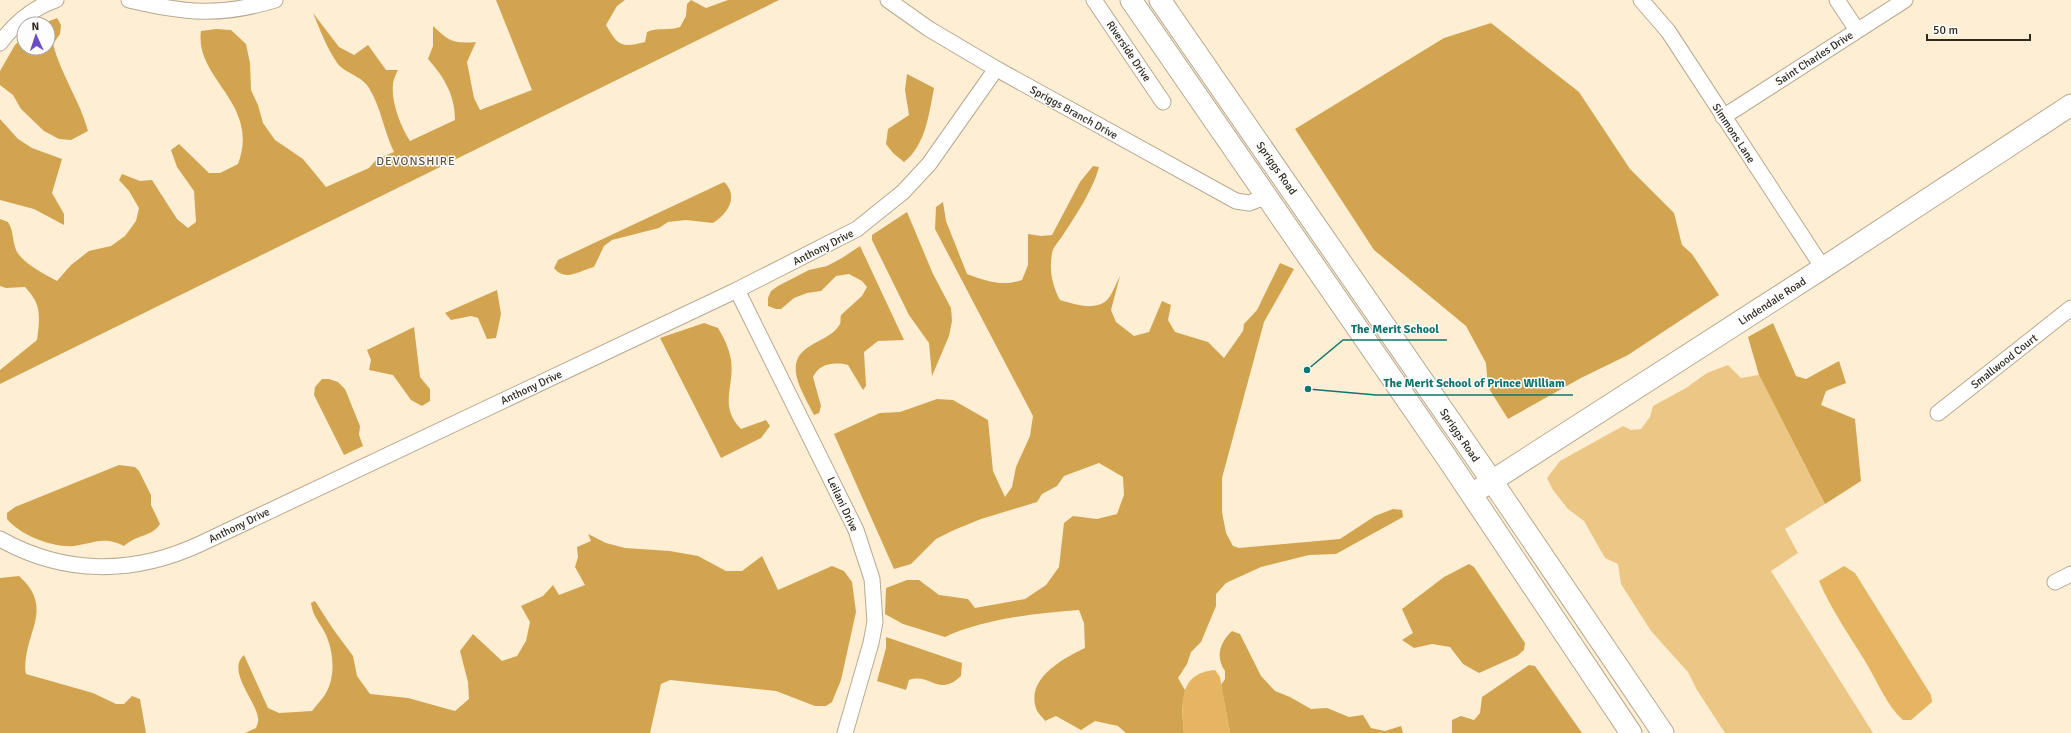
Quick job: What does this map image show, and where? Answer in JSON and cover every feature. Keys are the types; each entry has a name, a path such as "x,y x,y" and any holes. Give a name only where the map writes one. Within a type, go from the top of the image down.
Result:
{"main road":[{"path":"1131,0 1471,495 1631,733"},
{"name":"Spriggs Road","path":"1160,0 1492,481 1663,733"},
{"name":"Lindendale Road","path":"1471,495 1823,268 2071,104"}],"street":[{"path":"0,43 16,24 31,12 56,0"},
{"path":"129,0 168,9 198,12 245,9 275,0"},
{"name":"Spriggs Branch Drive","path":"888,0 930,29 996,69 1236,201 1250,203 1267,196"},
{"name":"Riverside Drive","path":"1094,0 1163,102"},
{"name":"Simmons Lane","path":"1641,0 1668,31 1723,118 1823,268"},
{"path":"1837,0 1857,30"},
{"name":"Saint Charles Drive","path":"1723,118 1904,0"},
{"name":"Anthony Drive","path":"0,539 30,554 53,562 99,567 131,566 169,556 193,547 737,290 835,242 857,229 883,210 903,192 929,164 996,69"},
{"name":"Leilani Drive","path":"737,290 856,530 872,579 875,622 871,643 845,733"},
{"name":"Smallwood Court","path":"1938,413 2071,308"},
{"path":"2055,582 2071,574"}],"shaded area":[{"path":"496,0 625,0 617,6 606,25 617,41 621,44 630,45 645,42 647,32 680,27 686,16 687,4 691,0 706,8 728,0 779,0 0,384 0,370 37,340 39,317 37,305 31,293 25,287 6,288 0,286 0,219 8,222 10,225 15,248 21,257 36,269 57,281 71,265 89,251 111,246 125,236 136,221 139,208 129,191 119,180 122,174 140,181 152,180 177,219 188,228 196,222 194,191 177,167 171,150 179,144 209,173 220,173 238,164 243,143 241,124 235,108 207,63 202,48 201,31 216,29 231,30 246,44 250,63 251,90 258,105 263,123 275,140 303,159 326,187 369,168 377,159 394,152 377,103 369,88 360,79 338,64 313,13 339,47 354,55 368,45 386,70 398,70 393,83 395,106 403,129 410,141 455,120 453,102 448,87 428,59 433,46 433,26 443,35 457,42 476,42 467,62 474,98 480,110 532,90"},
{"path":"56,18 61,25 60,34 56,40"},
{"path":"1491,23 1579,92 1630,169 1674,213 1682,245 1692,254 1719,295 1628,355 1581,378 1508,419 1488,387 1486,363 1466,326 1374,250 1295,129 1444,38"},
{"path":"16,44 16,56 56,55 85,120 88,131 71,140 59,139 44,131 21,109 13,95 0,85 0,71"},
{"path":"907,74 934,88 922,138 911,155 904,162 893,153 886,144 888,129 909,115 905,90"},
{"path":"0,119 18,139 32,148 62,159 52,193 64,214 64,225 34,209 0,200"},
{"path":"1093,166 1099,167 1093,185 1079,211 1055,246 1052,253 1052,277 1060,300 1083,306 1095,306 1101,304 1110,296 1120,276 1111,310 1116,322 1134,336 1149,332 1162,301 1171,305 1168,320 1175,332 1208,342 1224,358 1243,331 1244,324 1257,310 1280,263 1294,269 1264,322 1222,478 1222,512 1226,533 1233,546 1239,548 1340,539 1375,516 1393,509 1402,510 1403,517 1336,554 1309,555 1261,567 1226,583 1216,594 1216,606 1201,642 1191,652 1187,664 1178,678 1185,690 1182,710 1184,733 1126,733 1118,726 1095,721 1081,730 1056,716 1045,721 1036,708 1034,697 1036,687 1049,670 1067,657 1085,648 1084,623 1079,610 1028,615 993,621 945,637 903,624 885,614 886,588 907,580 919,580 939,595 968,599 975,608 1025,599 1046,585 1059,567 1064,523 1073,516 1097,519 1117,514 1124,495 1123,477 1099,463 1064,476 1057,486 1042,494 1037,502 981,519 954,530 936,539 911,564 894,569 834,434 880,413 900,412 937,399 953,400 988,420 993,471 1005,497 1012,487 1016,467 1030,436 1033,416 935,229 936,207 943,202 946,221 967,274 994,282 1015,282 1022,280 1028,265 1028,234 1041,236 1052,235 1080,182"},
{"path":"724,182 731,193 730,204 723,215 713,223 686,220 668,222 659,228 612,240 604,246 594,267 568,275 558,272 554,268 558,260"},
{"path":"907,212 933,274 951,308 952,321 949,336 932,376 929,343 909,315 872,240 872,235"},
{"path":"860,246 904,340 878,341 864,352 866,386 863,390 848,365 833,364 823,366 819,369 813,377 821,406 819,413 814,415 798,383 796,366 798,357 811,345 835,331 840,324 841,315 862,296 867,287 862,281 849,274 836,276 821,291 807,293 794,298 781,309 768,306 768,298 771,291 778,286 809,270 827,266"},
{"path":"497,290 501,314 496,338 487,339 478,318 471,316 451,320 445,313"},
{"path":"704,323 718,328 729,351 732,369 729,404 730,412 734,420 741,429 766,420 770,426 761,438 721,458 660,338"},
{"path":"1773,323 1796,376 1806,379 1839,361 1846,383 1826,391 1821,405 1855,419 1861,481 1825,504 1759,375 1748,337"},
{"path":"414,327 420,377 430,389 430,401 422,406 411,400 393,375 369,370 371,360 367,350"},
{"path":"1728,365 1741,378 1759,375 1825,504 1785,529 1798,553 1771,571 1873,733 1725,733 1697,690 1688,672 1651,631 1621,584 1618,564 1605,558 1584,521 1568,509 1553,490 1547,478 1560,461 1623,426 1631,430 1641,429 1650,417 1653,406 1686,388 1707,373"},
{"path":"322,379 329,379 338,382 345,389 360,426 359,435 363,446 344,455 314,395 315,387"},
{"path":"119,465 135,467 139,471 151,495 151,505 160,524 149,534 134,539 124,546 110,541 99,541 74,546 56,545 28,535 7,519 7,513 15,507"},
{"path":"588,534 606,543 625,548 670,551 698,556 726,571 742,571 762,556 778,590 832,566 844,571 852,582 856,612 841,680 832,702 826,706 815,706 776,691 670,680 661,684 650,733 245,733 256,728 258,719 238,669 239,662 244,655 268,708 279,713 312,711 326,694 332,677 332,654 328,639 313,612 311,603 315,601 353,656 357,676 370,694 408,698 455,711 469,699 468,682 460,651 473,634 502,661 517,656 526,641 530,622 521,606 543,596 553,585 559,595 585,585 575,567 578,557 577,547 591,541"},
{"path":"1469,564 1474,567 1525,643 1524,650 1517,656 1479,673 1463,664 1450,647 1432,644 1414,648 1402,640 1413,633 1402,609 1444,577"},
{"path":"1844,566 1855,573 1931,695 1932,702 1911,720 1903,720 1887,700 1835,612 1819,581"},
{"path":"19,576 30,588 35,600 37,612 28,647 26,674 93,693 116,704 124,704 132,696 140,699 146,733 0,733 0,578"},
{"path":"1232,631 1240,634 1261,676 1275,691 1290,697 1311,709 1327,708 1349,717 1363,715 1371,728 1385,731 1401,726 1403,733 1230,733 1221,685 1225,679 1225,671 1220,660 1220,650 1224,640"},
{"path":"886,637 962,663 961,676 946,685 940,685 916,678 909,680 906,690 877,681 886,648"},
{"path":"1529,665 1535,666 1582,733 1452,733 1452,720 1461,716 1474,720 1480,713 1482,697"},
{"path":"1215,670 1220,677 1230,733 1184,733 1182,711 1184,692 1194,677 1203,672"}],"place":[{"name":"The Merit School","path":"1307,370"},
{"name":"The Merit School of Prince William","path":"1308,389"}],"district":[{"name":"DEVONSHIRE","path":"416,161"}]}
